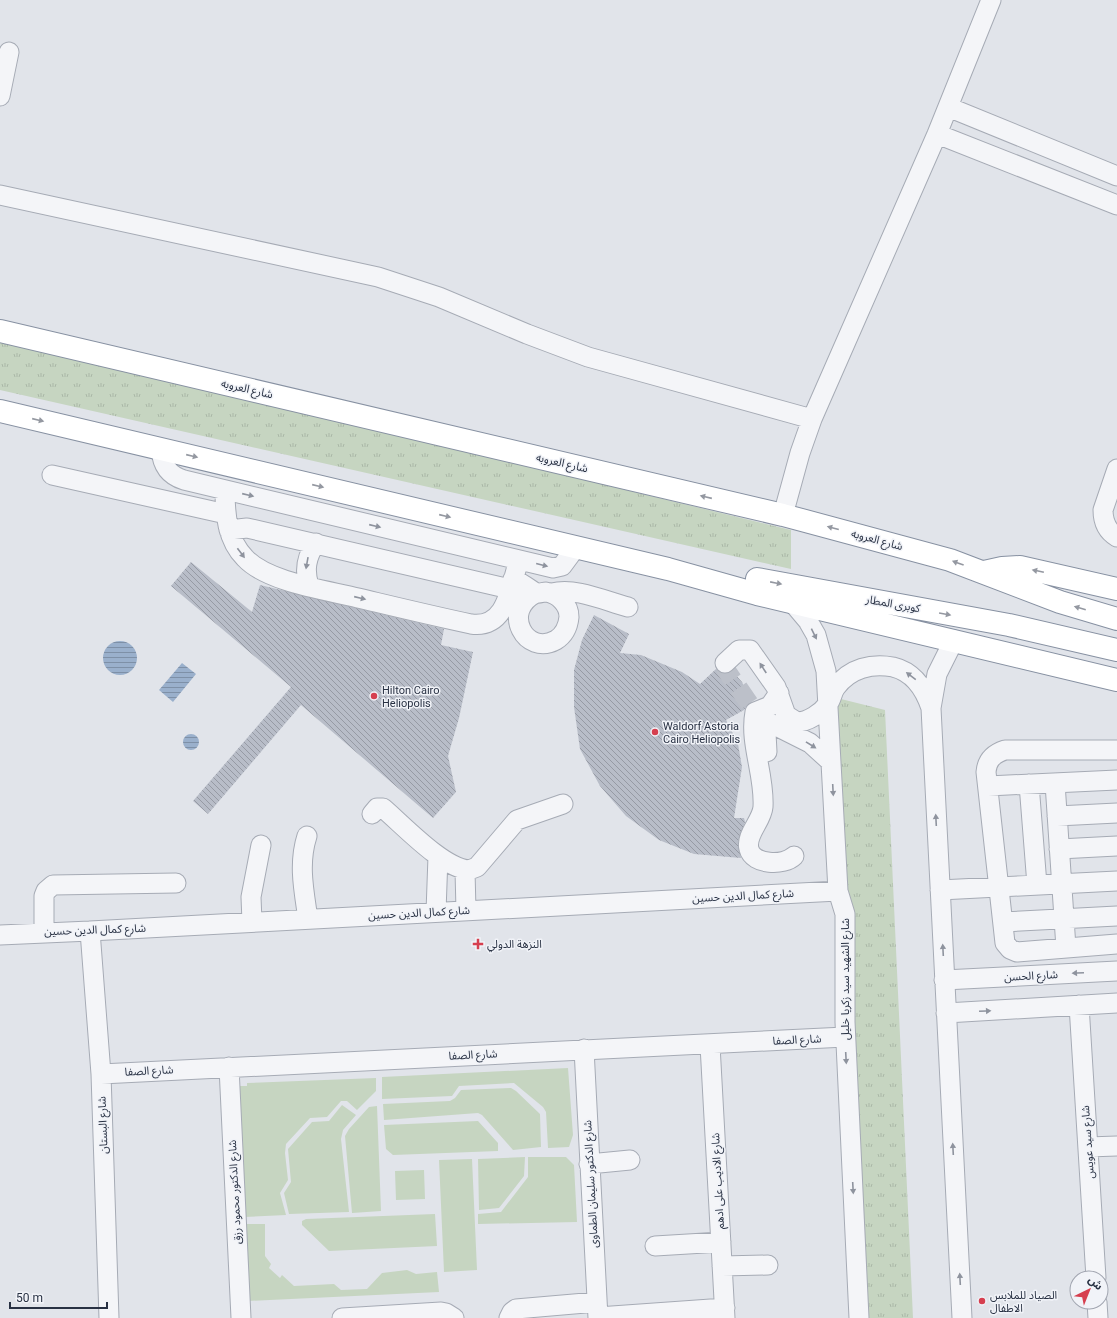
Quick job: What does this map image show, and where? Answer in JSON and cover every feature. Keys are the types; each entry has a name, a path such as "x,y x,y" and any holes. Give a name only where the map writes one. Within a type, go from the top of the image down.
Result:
{"highway":[{"name":"شارع العروبه","path":"0,331 783,515 950,560 1060,602 1117,619"},
{"path":"0,412 668,569 792,602 1117,680"},
{"path":"984,572 1002,568 1020,567 1117,589"},
{"name":"كوبرى المطار","path":"668,569 736,575 1009,625 1117,650"}],"street":[{"path":"783,515 800,453 812,418 937,134 991,0"},
{"path":"0,96 9,52"},
{"path":"948,107 1117,176"},
{"path":"937,134 1117,204"},
{"path":"0,195 378,277 439,297 527,334 588,357 812,418"},
{"path":"161,449 165,467 176,478 225,490 553,568 560,568 565,564 576,548"},
{"path":"1117,469 1105,503 1103,516 1108,529 1117,537"},
{"path":"52,475 247,528 511,584 560,598 566,606 569,614 569,623 560,638 543,644 489,623"},
{"path":"225,490 227,522 234,544 245,558 259,570 276,577 308,586 480,626 497,618 503,610 519,560"},
{"path":"308,586 306,567 309,554 316,543"},
{"path":"527,638 521,630 518,622 518,612 528,597 544,593 573,592 628,607"},
{"name":"شارع الشهيد سيد زكريا خليل","path":"792,602 808,621 821,650 826,671 838,892 845,914 845,1037 860,1318"},
{"path":"566,606 578,605 593,608"},
{"path":"954,640 938,674 931,708 962,1318"},
{"path":"725,663 739,650 750,650 779,693 786,715 797,722 810,718 828,704 836,688 848,675 864,667 881,665 899,668 914,678 925,692 931,708"},
{"path":"759,714 770,706 779,693"},
{"path":"759,714 810,743 831,762"},
{"path":"759,714 765,739 765,773 774,804 768,814 756,843 758,850 766,854 792,852"},
{"path":"1117,750 1004,750 989,760 986,772 1005,943 1014,951 1117,944"},
{"path":"988,786 1117,780"},
{"path":"1055,783 1066,948"},
{"path":"1029,784 1037,885"},
{"path":"372,814 377,808 383,808 438,856 465,870 469,870 477,867 516,820 563,804"},
{"path":"1057,816 1117,813"},
{"path":"307,836 302,850 301,864 308,919"},
{"path":"252,922 250,897 261,845"},
{"path":"1059,850 1117,846"},
{"path":"436,912 438,856"},
{"path":"465,870 466,911"},
{"path":"940,890 1117,881"},
{"path":"44,932 44,896 46,891 53,885 176,883"},
{"name":"شارع كمال الدين حسين","path":"0,934 90,931 838,892"},
{"path":"1003,922 1117,916"},
{"name":"شارع البستان","path":"90,931 101,1074 109,1318"},
{"name":"شارع الحسن","path":"944,980 1117,971"},
{"path":"946,1013 1117,1003"},
{"name":"شارع سيد عويس","path":"1079,1005 1096,1270"},
{"name":"شارع الصفا","path":"101,1074 584,1049 710,1045 845,1037"},
{"name":"شارع الاديب على ادهم","path":"710,1045 725,1313"},
{"name":"شارع الدكتور سليمان الطماوى","path":"584,1049 598,1312"},
{"name":"شارع الدكتور محمود رزق","path":"229,1067 241,1318"},
{"path":"1088,1147 1117,1146"},
{"path":"589,1164 630,1160"},
{"path":"655,1246 721,1242"},
{"path":"722,1266 768,1265"},
{"path":"509,1318 512,1312 516,1309 555,1312 725,1313"},
{"path":"342,1318 441,1312 454,1318"}],"green space":[{"path":"0,338 791,530 791,569 0,390"},
{"path":"833,697 885,710 913,1318 869,1318"},
{"path":"568,1068 573,1135 569,1147 548,1148 546,1112 543,1107 514,1083 459,1086 452,1096 382,1099 382,1077"},
{"path":"376,1078 376,1091 357,1110 347,1101 341,1101 327,1117 310,1118 286,1144 285,1153 288,1180 280,1193 286,1215 244,1217 238,1086 247,1086 247,1083"},
{"path":"511,1088 540,1114 541,1147 513,1150 482,1115 478,1113 384,1120 383,1104 450,1101 455,1098 461,1090"},
{"path":"342,1105 356,1115 343,1130 341,1139 349,1212 289,1214 284,1193 291,1182 288,1149 312,1122 329,1121"},
{"path":"377,1106 381,1211 352,1213 345,1136 349,1129 369,1107"},
{"path":"478,1121 498,1143 498,1151 393,1155 386,1149 384,1125"},
{"path":"525,1157 524,1176 499,1208 479,1210 478,1159"},
{"path":"528,1157 566,1157 574,1165 577,1222 478,1224 478,1214 501,1212 528,1177"},
{"path":"472,1159 477,1270 444,1272 439,1160"},
{"path":"424,1170 425,1199 396,1200 395,1171"},
{"path":"435,1214 437,1246 329,1251 302,1225 302,1221 306,1219"},
{"path":"245,1224 265,1224 265,1256 271,1264 269,1268 280,1278 282,1275 294,1286 334,1284 341,1290 367,1289 382,1273 407,1270 416,1274 437,1272 439,1292 248,1301"}],"water":[{"path":"117,641 123,641 127,642 134,648 137,658 136,665 130,672 123,675 117,675 113,674 106,668 103,661 103,655 104,651 110,644"},
{"path":"182,663 196,674 173,702 159,690"},
{"path":"191,734 198,739 199,742 194,749 191,750 184,745 183,742 188,735"}],"building":[{"name":"Hilton Cairo Heliopolis","path":"191,562 252,612 260,585 444,629 441,645 473,652 459,718 448,756 456,792 433,818 301,705 208,814 193,801 291,687 171,586"},
{"name":"Waldorf Astoria Cairo Heliopolis","path":"594,615 629,634 620,653 641,655 682,672 700,684 716,669 722,674 732,671 742,682 751,702 744,710 726,720 738,744 742,767 734,818 744,818 745,822 738,842 741,858 694,854 659,840 626,816 600,786 580,749 574,707 574,670 582,640"}],"tunnel":[{"path":"725,663 726,670 751,706"}],"place":[{"name":"Hilton Cairo Heliopolis","path":"374,696"},
{"name":"Waldorf Astoria Cairo Heliopolis","path":"655,732"},
{"name":"النزهة الدولي","path":"478,944"},
{"name":"الصياد للملابس الاطفال","path":"982,1301"}]}
